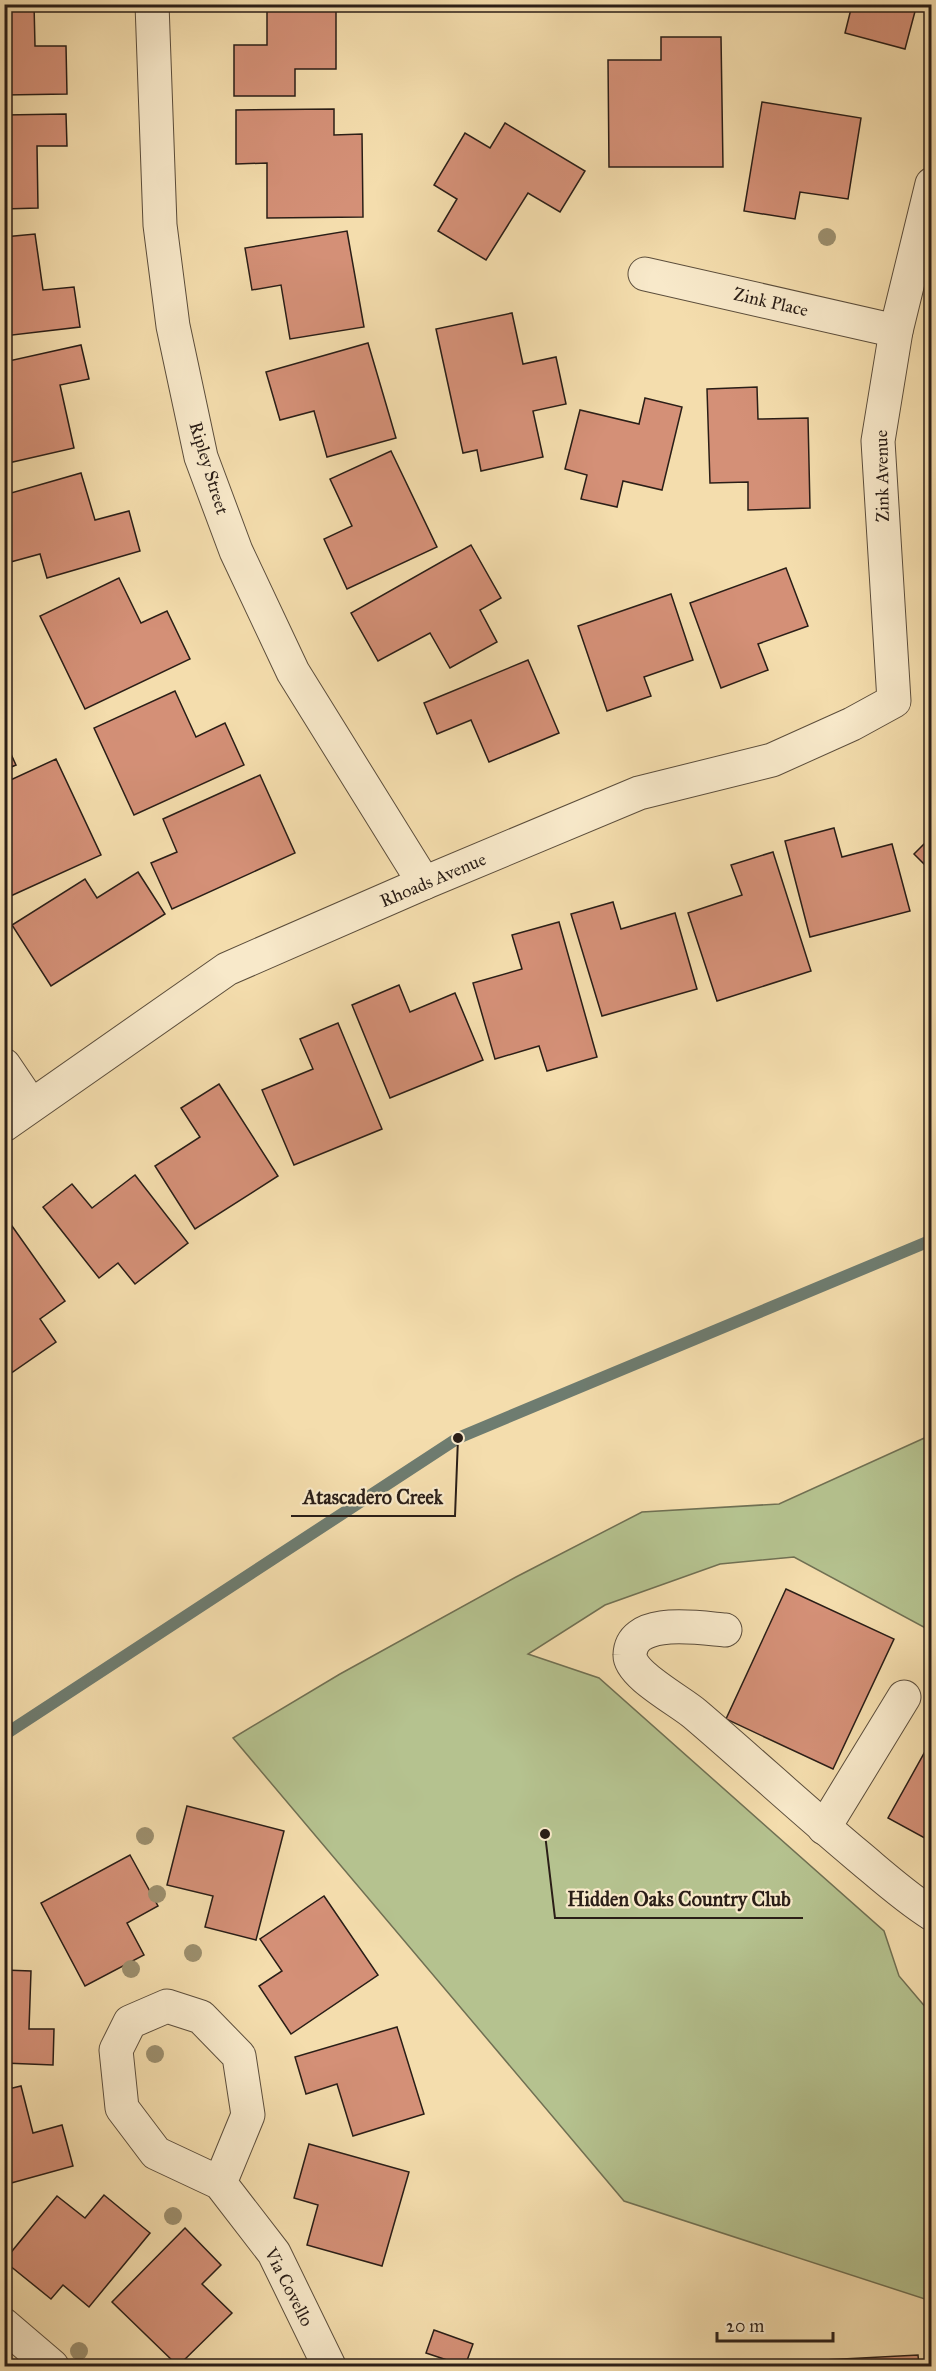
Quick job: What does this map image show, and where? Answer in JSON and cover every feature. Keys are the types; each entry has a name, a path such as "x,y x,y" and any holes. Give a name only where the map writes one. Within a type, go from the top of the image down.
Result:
{"street":[{"name":"Ripley Street","path":"152,4 160,225 173,326 201,457 236,551 292,672 424,883"},
{"name":"Zink Avenue","path":"894,701 878,441 896,330 932,184"},
{"name":"Zink Place","path":"645,274 896,330"},
{"name":"Rhoads Avenue","path":"4,1125 227,969 639,793 772,760 852,724 894,701"},
{"path":"4,1065 31,1105"},
{"path":"725,1630 687,1626 654,1629 640,1634 632,1644 630,1656 632,1666 645,1679 676,1698 824,1828 932,1914"},
{"path":"824,1828 904,1697"},
{"name":"Via Covello","path":"220,2183 248,2115 239,2056 201,2017 167,2006 130,2022 116,2050 122,2108 156,2153 220,2183 274,2253 329,2367"},
{"path":"4,2325 52,2367"}],"green space":[{"path":"931,1435 931,1631 794,1557 720,1564 605,1605 528,1654 599,1678 884,1931 899,1976 927,2009 931,2009 931,2301 624,2201 233,1738 340,1674 516,1577 642,1512 779,1504"}],"building":[{"path":"4,4 34,4 35,46 66,46 67,94 4,95"},
{"path":"267,4 336,4 336,69 295,69 295,96 234,96 234,45 267,45"},
{"path":"835,4 917,4 905,49 845,33 851,9"},
{"path":"661,37 721,37 723,167 609,167 608,60 661,60"},
{"path":"762,102 861,118 848,199 800,192 795,219 744,211"},
{"path":"334,109 334,135 362,134 363,217 267,218 267,163 236,164 236,110"},
{"path":"66,114 67,146 37,146 38,208 4,209 4,115"},
{"path":"505,123 585,171 560,212 528,193 486,260 438,231 457,199 434,185 465,133 490,148"},
{"path":"347,231 364,327 290,339 281,285 252,290 245,248"},
{"path":"35,234 43,290 74,287 80,327 4,336 4,237"},
{"path":"512,313 523,364 556,357 566,404 533,411 543,457 481,471 477,450 463,453 436,329"},
{"path":"368,343 396,438 327,457 314,411 280,420 266,372"},
{"path":"81,345 89,379 60,385 74,448 4,464 4,362"},
{"path":"757,387 758,419 808,418 810,508 748,510 748,482 710,483 707,389"},
{"path":"645,398 682,407 662,490 623,481 617,507 581,499 587,475 565,469 580,410 639,424"},
{"path":"391,451 437,547 347,589 324,539 352,526 330,479"},
{"path":"81,473 95,520 129,511 140,551 47,578 40,554 7,563 4,495"},
{"path":"471,545 501,598 480,610 497,642 450,668 430,633 378,661 351,613"},
{"path":"786,568 808,626 758,644 768,670 721,688 690,603"},
{"path":"119,578 141,623 167,611 190,659 85,709 40,616"},
{"path":"671,594 693,660 644,677 651,696 607,711 578,626"},
{"path":"528,660 559,733 489,762 471,720 437,734 424,703"},
{"path":"175,691 196,737 225,723 244,765 134,815 94,728"},
{"path":"4,739 16,765 4,770"},
{"path":"56,759 101,855 4,899 4,783"},
{"path":"260,775 295,853 172,909 151,863 177,852 163,819"},
{"path":"834,828 842,857 892,844 910,911 810,937 785,841"},
{"path":"932,836 932,872 914,854"},
{"path":"773,852 811,971 717,1001 688,913 742,895 731,865"},
{"path":"138,872 165,914 51,986 12,925 85,879 97,898"},
{"path":"613,902 621,929 675,913 697,989 602,1016 571,914"},
{"path":"559,922 597,1057 547,1071 539,1046 495,1059 473,983 522,969 512,935"},
{"path":"399,985 410,1012 455,993 483,1060 390,1098 352,1005"},
{"path":"338,1023 382,1129 294,1165 262,1090 313,1069 300,1039"},
{"path":"219,1084 278,1176 195,1229 155,1166 200,1137 181,1108"},
{"path":"135,1175 188,1243 135,1284 118,1263 99,1278 43,1207 72,1184 92,1208"},
{"path":"12,1226 65,1301 40,1319 56,1342 4,1378 4,1231"},
{"path":"786,1589 894,1639 833,1769 726,1719"},
{"path":"932,1739 932,1842 888,1818"},
{"path":"187,1806 284,1831 256,1940 205,1927 213,1896 167,1885"},
{"path":"130,1855 158,1906 127,1923 144,1955 85,1986 41,1903"},
{"path":"324,1896 378,1975 291,2034 259,1986 282,1971 260,1939"},
{"path":"4,1970 31,1971 29,2029 54,2029 53,2065 4,2063"},
{"path":"397,2027 424,2114 353,2136 337,2084 306,2094 295,2057"},
{"path":"21,2086 33,2133 62,2125 73,2166 4,2185 4,2090"},
{"path":"309,2144 409,2172 382,2266 307,2245 318,2205 294,2198"},
{"path":"104,2195 150,2233 89,2307 63,2285 51,2299 4,2261 57,2196 85,2218"},
{"path":"185,2228 221,2265 202,2284 232,2313 178,2366 112,2302"},
{"path":"434,2330 473,2344 465,2366 426,2353"},
{"path":"918,2355 919,2366 824,2366 824,2360"}],"waterway":[{"path":"4,1735 458,1438 932,1240"}],"place":[{"name":"Atascadero Creek","path":"458,1438"},
{"name":"Hidden Oaks Country Club","path":"545,1834"}]}
